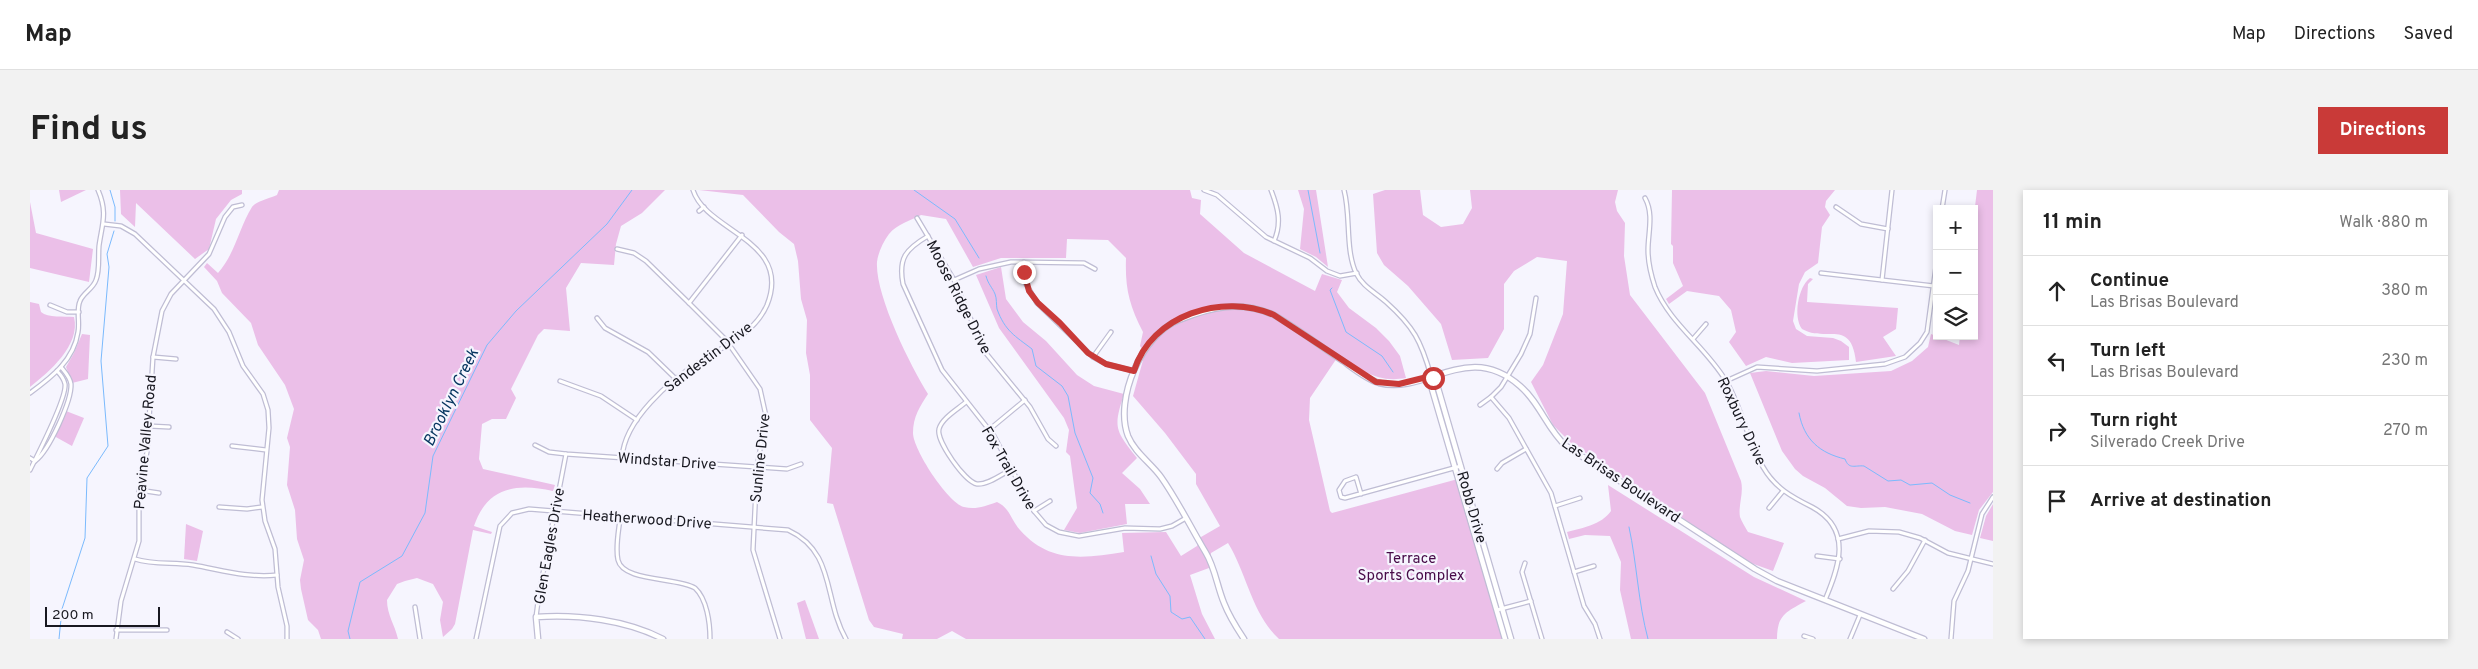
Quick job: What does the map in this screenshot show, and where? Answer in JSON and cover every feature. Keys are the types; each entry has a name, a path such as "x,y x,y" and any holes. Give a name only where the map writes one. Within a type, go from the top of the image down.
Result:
{"street":[{"path":"30,393 61,367 70,356 76,341 81,300 93,287 97,277 104,224 103,208 98,190"},
{"name":"Sandestin Drive","path":"622,458 625,440 637,420 676,379 698,362 729,345 759,319 766,307 770,293 770,278 759,252 742,236 718,220 704,207 693,190"},
{"path":"1204,190 1217,195 1262,234 1310,258 1333,274 1344,276 1357,274"},
{"path":"1271,190 1279,217 1278,230 1274,241"},
{"name":"Robb Drive","path":"1344,190 1352,256 1357,274 1368,290 1384,300 1417,335 1431,376 1438,388 1511,639"},
{"path":"1882,280 1892,190"},
{"path":"1943,205 1945,190"},
{"name":"Roxbury Drive","path":"1645,198 1650,208 1648,254 1655,286 1668,309 1726,382 1760,461 1770,478 1783,491 1824,515 1834,529 1838,539 1840,559 1825,600"},
{"name":"Peavine Valley Road","path":"116,639 121,601 139,541 139,490 147,452 153,357 162,312 171,294 209,254 225,217 233,207 242,205"},
{"path":"699,211 704,207"},
{"path":"1836,207 1861,224 1888,229"},
{"name":"Moose Ridge Drive","path":"917,218 954,280 985,352 1025,400 1048,439 1056,446"},
{"path":"104,224 121,226 135,234 184,280 223,321 243,366 263,394 268,410 269,428 262,508 275,549 287,639"},
{"path":"689,302 742,236"},
{"name":"Fox Trail Drive","path":"928,236 908,250 900,272 903,284 936,360 948,380 990,429 1034,511 1052,529 1066,535 1079,536 1126,528 1167,528 1186,518"},
{"name":"Sunline Drive","path":"617,249 639,256 689,302 729,345 753,376 763,398 766,423 758,467 754,527 755,558 780,639"},
{"path":"639,256 642,251"},
{"path":"954,280 980,269 1000,264 1024,262 1084,263 1095,269"},
{"path":"1024,262 1025,277 1033,298 1093,357 1106,364 1134,371"},
{"path":"1821,273 1933,286"},
{"path":"1726,382 1757,367 1816,371 1885,364 1905,357 1920,343 1927,332 1933,293"},
{"path":"1480,405 1501,387 1528,338 1536,298"},
{"path":"50,305 66,312 79,312"},
{"name":"Las Brisas Boulevard","path":"1244,639 1223,601 1207,555 1161,478 1134,447 1128,436 1124,415 1134,371 1145,346 1160,330 1180,319 1205,310 1231,305 1257,308 1274,315 1376,382 1399,384 1469,368 1488,370 1506,376 1527,393 1553,432 1574,452 1755,569 1860,615 1924,639"},
{"path":"597,318 605,328 648,352 676,379"},
{"path":"1693,339 1706,324"},
{"path":"1093,357 1111,332"},
{"path":"153,357 176,359"},
{"path":"35,461 59,422 70,390 70,378 61,367"},
{"path":"30,470 56,415 65,390 64,382 57,371"},
{"name":"Robb Drive","path":"1431,376 1432,389 1454,468 1505,639"},
{"path":"560,381 601,396 637,420"},
{"path":"1491,397 1509,418 1549,488 1584,606 1595,624 1600,639"},
{"path":"990,429 1025,400"},
{"path":"966,402 941,425 939,438 964,476 973,483 985,483 1012,469"},
{"path":"149,426 169,427"},
{"name":"Windstar Drive","path":"535,445 549,452 566,454 758,467 788,468 800,464"},
{"path":"232,446 266,450"},
{"path":"1497,469 1502,463 1526,449"},
{"name":"Glen Eagles Drive","path":"538,639 536,617 566,454"},
{"path":"30,458 35,461"},
{"path":"1361,494 1356,477 1345,481 1340,490 1341,497 1345,498 1361,494 1461,466"},
{"path":"139,490 159,493"},
{"path":"1769,508 1783,491"},
{"path":"1950,639 1954,601 1968,571 1982,514 1993,497"},
{"path":"1555,506 1580,498"},
{"path":"1034,511 1050,501"},
{"path":"219,507 262,508"},
{"name":"Heatherwood Drive","path":"476,639 498,532 503,522 512,513 524,509 788,530 808,542 820,558 846,639"},
{"path":"620,518 618,558 621,566 630,573 695,588 700,594 708,617 710,639"},
{"path":"1838,539 1863,532 1884,531 1907,534 1925,540 1948,553 1993,564"},
{"path":"1893,589 1908,571 1925,540"},
{"path":"1817,556 1840,559"},
{"path":"135,558 144,562 192,565 249,577 277,575"},
{"path":"1525,562 1522,572 1542,639"},
{"path":"1574,572 1594,566"},
{"path":"1497,610 1531,601"},
{"path":"415,607 420,639"},
{"path":"1850,639 1860,615"},
{"path":"536,617 587,618 638,629 663,639"},
{"path":"116,630 167,630"},
{"path":"228,632 238,639"},
{"path":"1804,636 1813,639"}],"green space":[{"path":"59,190 86,190 61,202"},
{"path":"120,190 242,190 242,194 231,200 216,219 209,249 195,259 136,203 135,227 121,214"},
{"path":"279,190 665,190 642,213 621,226 616,244 614,265 581,263 566,288 570,331 544,329 538,335 511,389 516,398 506,419 492,419 482,424 479,459 483,469 555,485 553,491 515,488 504,491 487,503 474,526 492,532 491,534 473,530 455,624 443,637 440,620 443,602 433,584 417,578 397,584 387,600 388,610 398,639 321,639 318,630 308,620 300,580 304,560 297,539 295,510 287,485 290,447 287,438 294,409 285,385 258,345 251,323 222,293 217,281 204,267 207,263 218,273 229,258 252,207 260,201 277,195"},
{"name":"Terrace Sports Complex","path":"699,190 1190,190 1192,198 1201,200 1200,214 1244,253 1315,291 1322,274 1342,280 1337,292 1349,308 1376,328 1400,356 1406,378 1387,379 1371,374 1339,355 1310,398 1309,420 1330,511 1332,513 1458,479 1502,639 1279,639 1262,618 1228,543 1211,553 1209,568 1190,575 1202,614 1215,639 966,639 952,631 937,639 902,639 903,634 874,627 869,620 833,504 827,503 832,448 810,420 810,375 806,353 807,320 801,299 798,261 794,244 779,232 743,195","holes":["921,215 946,219 973,267 1001,258 1066,258 1067,239 1108,240 1126,258 1126,278 1129,296 1134,313 1143,332 1140,346 1145,353 1133,396 1165,433 1196,474 1196,484 1220,526 1201,537 1197,546 1181,556 1166,532 1122,533 1124,552 1082,557 1056,553 1043,549 1031,541 1020,530 1008,511 997,502 977,508 964,507 957,503 940,486 914,441 913,427 920,407 928,394 895,330 882,292 877,262 887,237 900,225"]},
{"path":"1298,190 1316,190 1328,267 1316,257 1300,249 1304,209"},
{"path":"1385,190 1420,190 1423,215 1441,227 1463,224 1472,208 1470,190 1618,190 1615,202 1617,211 1625,223 1624,256 1630,295 1705,393 1741,481 1740,517 1748,532 1784,543 1773,571 1748,562 1571,443 1553,425 1531,382 1543,365 1563,314 1567,261 1537,257 1514,271 1504,284 1504,329 1488,358 1452,360 1441,324 1408,286 1384,265 1377,253 1373,194"},
{"path":"1672,190 1835,190 1826,201 1825,207 1830,215 1822,227 1818,263 1805,272 1799,284 1793,321 1796,329 1807,336 1833,338 1841,341 1849,347 1849,360 1792,363 1766,357 1746,366 1729,342 1736,332 1731,310 1719,296 1687,291 1669,304 1666,299 1683,286 1673,263 1673,246 1671,244"},
{"path":"1977,190 1993,190 1993,492 1979,510 1972,535 1955,531 1922,514 1885,507 1861,508 1847,506 1825,488 1803,476 1795,469 1782,451 1750,373 1766,371 1814,376 1891,371 1912,361 1928,347 1931,334 1933,335 1933,340 1946,340 1959,345 1960,340 1978,340 1978,205 1975,205"},
{"path":"30,202 36,233 93,249 89,282 30,268"},
{"path":"1001,267 1006,299 1023,322 1046,341 1077,375 1094,386 1124,394 1118,414 1118,428 1124,441 1137,458 1122,473 1140,489 1150,504 1125,504 1127,524 1080,533 1064,530 1077,508 1070,456 1066,452 1069,430 1064,418 999,328 976,275"},
{"path":"1810,278 1813,279 1808,284 1807,302 1898,308 1896,329 1883,337 1896,356 1856,362 1849,340 1843,336 1811,333 1802,329 1799,324 1798,302 1802,288"},
{"path":"30,302 39,304 41,312 44,314 74,317 75,327 73,338 62,357 30,387"},
{"path":"82,334 90,335 88,379 72,383 66,367"},
{"path":"66,411 84,418 72,446 54,436"},
{"path":"1608,485 1754,577 1806,601 1784,615 1779,624 1777,639 1631,639 1620,590 1621,562 1610,536 1585,535 1569,539 1567,532 1591,525 1607,516 1611,511"},
{"path":"1993,504 1993,541 1980,538 1986,516"},
{"path":"186,524 203,531 197,561 184,559"},
{"path":"805,600 819,639 806,639 797,603"}],"waterway":[{"path":"110,190 115,207 115,221"},
{"name":"Brooklyn Creek","path":"350,639 348,631 360,582 402,556 425,513 433,456 487,345 516,311 607,224 632,190"},
{"path":"914,190 955,219 979,258"},
{"path":"1308,190 1320,253"},
{"path":"59,639 62,609 85,538 87,478 108,446 101,361 109,267 107,254 114,231"},
{"path":"986,276 995,294 997,309 1003,323 1032,349 1036,366 1062,386 1068,396 1075,433 1093,478 1090,493 1100,504 1103,513"},
{"path":"1332,288 1330,290 1346,332 1382,356 1393,372"},
{"path":"1799,413 1805,431 1814,444 1828,453 1845,459 1848,465 1864,466 1888,481 1901,480 1910,485 1932,483 1950,495 1970,503"},
{"path":"1629,527 1648,639"},
{"path":"1151,556 1156,574 1170,596 1171,612 1182,619 1190,617 1205,639"}],"route":[{"path":"1024,272 1026,284 1033,298 1088,353 1099,361 1111,366 1134,371 1145,346 1160,330 1180,319 1205,310 1222,306 1240,305 1257,308 1283,320 1376,382 1391,385 1408,383 1431,376 1433,378"}]}
